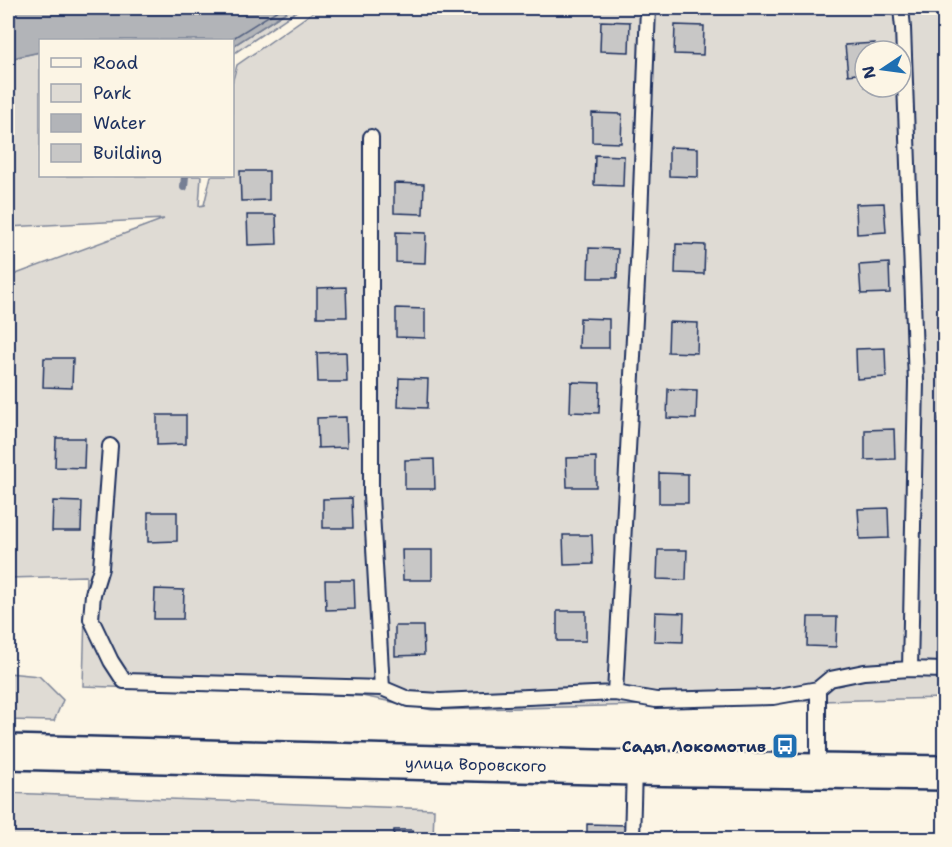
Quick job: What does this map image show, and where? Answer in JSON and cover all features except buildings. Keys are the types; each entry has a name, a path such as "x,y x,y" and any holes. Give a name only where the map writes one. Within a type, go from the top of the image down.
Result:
{"main road":[{"name":"улица Воровского","path":"8,752 634,768 945,773"}],"lane":[{"path":"615,693 639,244 648,8"},
{"path":"901,8 916,382 910,669"},
{"path":"371,137 371,495 382,688"},
{"path":"111,446 101,568 93,594 91,619 111,661 124,681 382,688 408,699 440,701 615,693 656,700 773,697 818,689 830,680 864,672 910,669 945,670"},
{"path":"818,689 819,771"},
{"path":"632,840 634,768"}],"green space":[{"path":"292,8 301,8 234,53 234,45"},
{"path":"319,8 944,8 944,698 432,710 362,696 83,686 86,576 8,578 8,277 164,219 8,227 8,65 17,57 39,52 39,177 201,177 199,206 204,205 211,177 234,177 234,76 237,65"},
{"path":"8,673 39,676 63,700 54,721 8,720"},
{"path":"8,793 434,809 433,839 8,840"}],"water":[{"path":"8,8 292,8 234,45 234,39 39,39 39,52 17,57 8,65"}],"waterway":[{"path":"184,187 185,177"}],"place":[{"name":"Сады Локомотив","path":"785,746"}]}
